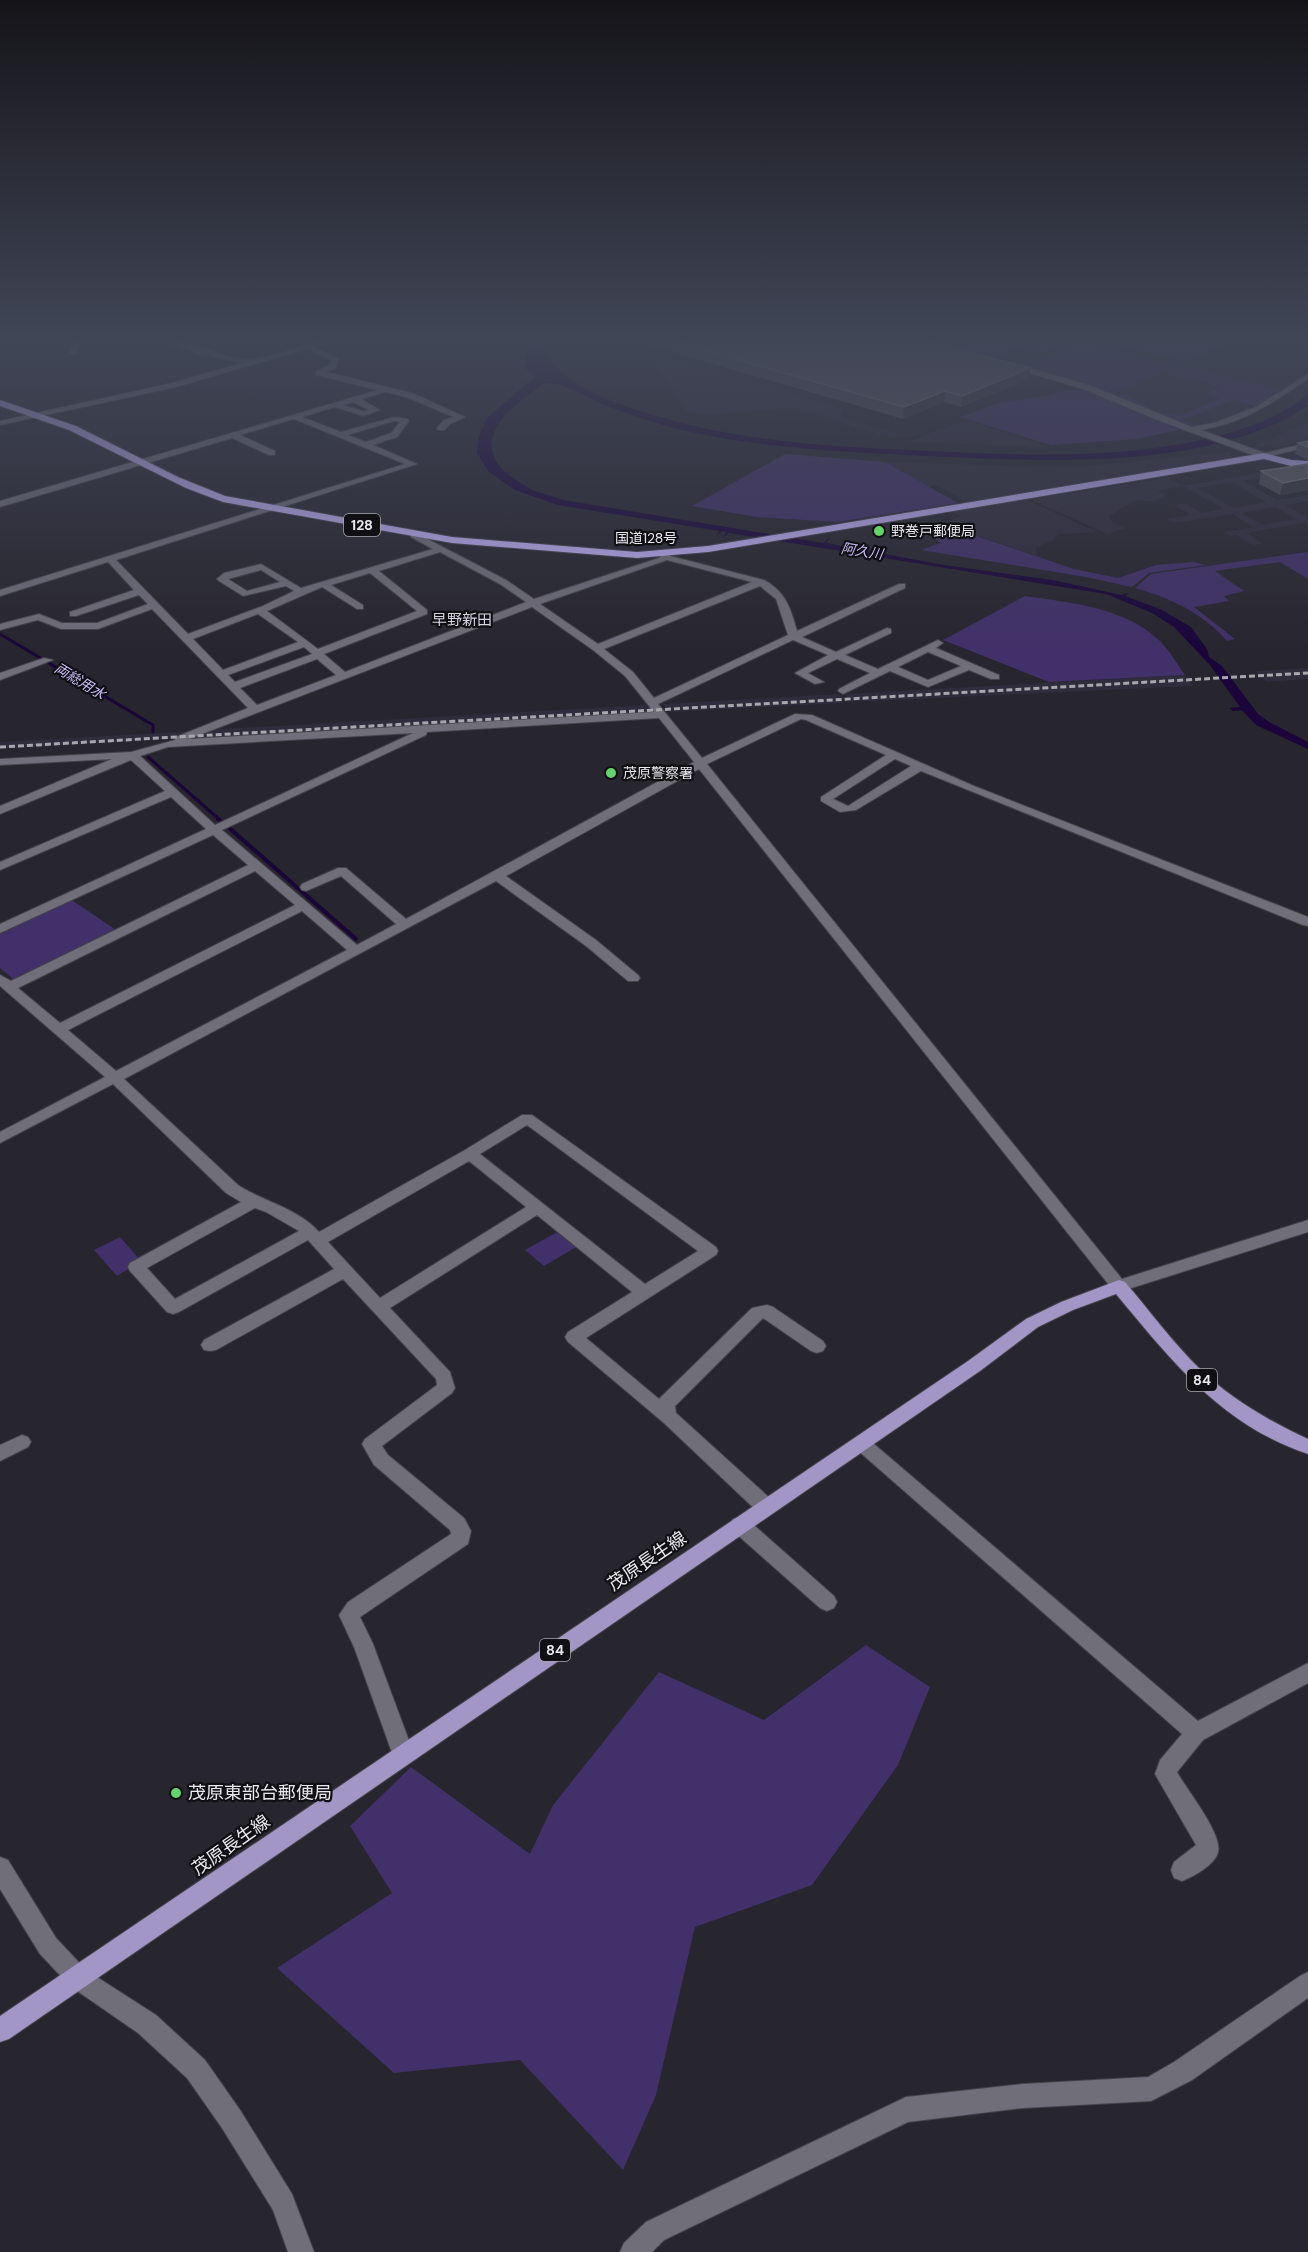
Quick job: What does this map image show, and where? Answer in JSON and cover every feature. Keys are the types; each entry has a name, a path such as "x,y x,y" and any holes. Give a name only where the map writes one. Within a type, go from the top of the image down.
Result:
{"highway":[{"name":"国道128号","path":"104,443 209,495 242,503 452,540 666,556 1264,456 1291,463 1308,464"}],"main road":[{"name":"茂原長生線","path":"0,2030 974,1366 1032,1323 1066,1306 1119,1286"},
{"name":"84","path":"1119,1286 1194,1374 1239,1411 1308,1447"}],"street":[{"path":"0,504 205,443"},
{"path":"251,443 272,453"},
{"path":"0,593 413,464 360,443"},
{"path":"364,445 370,443"},
{"path":"1229,443 1264,456 1308,444"},
{"path":"414,535 502,582 597,648 628,674 653,702 1119,1286 1308,1226"},
{"path":"185,638 260,611 300,591 442,549"},
{"path":"0,810 132,755 167,744 531,602 615,572 662,560 666,556 761,582 775,589 780,594 794,637 878,673"},
{"path":"110,559 255,709"},
{"path":"288,583 246,594 222,579 227,575 261,567 288,583 300,591"},
{"path":"232,687 424,612 372,570"},
{"path":"597,648 761,582"},
{"path":"323,584 360,607"},
{"path":"653,702 902,586"},
{"path":"73,614 140,591"},
{"path":"0,627 39,617 61,626 98,626 153,604"},
{"path":"260,611 305,643 343,676"},
{"path":"819,682 800,673 887,631"},
{"path":"220,675 305,643"},
{"path":"843,691 933,645 969,666 995,677"},
{"path":"0,677 45,661"},
{"path":"889,668 928,684 969,666"},
{"path":"167,744 663,715"},
{"path":"0,1138 496,876 700,763 799,716 818,720 920,766 1080,833 1308,922"},
{"path":"0,929 427,730"},
{"path":"894,754 825,799 844,810 852,808 920,766"},
{"path":"3,763 132,755 213,829 354,949"},
{"path":"0,866 173,792"},
{"path":"256,866 4,983 114,1077 232,1189 253,1202 272,1208 303,1225 444,1377 446,1388 371,1444 381,1460 457,1524 461,1531 460,1538 355,1608 349,1615 353,1628 363,1644 403,1754"},
{"path":"306,887 342,871 404,924"},
{"path":"496,876 582,936 633,978"},
{"path":"59,1029 303,906"},
{"path":"253,1202 136,1268 174,1308 470,1154 527,1118 711,1251 574,1337 670,1418 766,1507"},
{"path":"470,1154 645,1293"},
{"path":"378,1307 538,1207"},
{"path":"210,1345 345,1270"},
{"path":"670,1418 666,1411 666,1403 758,1312 767,1311 817,1346"},
{"path":"0,1454 22,1442"},
{"path":"861,1443 1196,1733"},
{"path":"740,1525 827,1602"},
{"path":"1182,1870 1208,1850 1207,1842 1166,1773 1168,1767 1196,1733 1308,1672"},
{"path":"0,1868 48,1946 78,1978 147,2024 196,2069 231,2119 283,2203 301,2252"},
{"path":"633,2252 655,2231 906,2110 1023,2096 1150,2089 1183,2071 1308,1984"}],"shaded area":[{"path":"938,443 1034,443 1046,447"},
{"path":"1045,443 1078,443 1051,445"},
{"path":"1261,443 1293,443 1275,448 1254,446"},
{"path":"1231,452 1230,457 967,503 937,485 929,487 885,462 1043,467 1087,466"},
{"path":"785,454 885,462 958,503 837,522 757,517 692,506"},
{"path":"1285,467 1294,468 1290,472 1243,481 1277,500 1308,495 1308,501 1286,505 1308,518 1308,526 1303,523 1247,533 1263,544 1253,545 1236,535 1230,536 1224,532 1253,527 1232,514 1174,523 1166,519 1190,515 1174,505 1185,503 1202,513 1224,509 1183,486 1157,491 1167,494 1154,502 1137,500 1109,516 1113,523 1125,528 1108,534 1029,499 1169,478 1182,486 1288,468","holes":["1231,482 1266,502 1234,508 1198,488","1275,507 1296,519 1263,525 1242,513"]},
{"path":"1025,499 1097,532 1060,534 1052,541 1035,548 1038,556 942,524 961,516 952,512"},
{"path":"944,525 1074,569 1118,578 1156,565 1194,562 1206,565 1149,573 1132,587 1086,577 921,550 941,543 928,533"},
{"path":"1308,552 1308,579 1280,562 1215,571 1244,591 1224,596 1229,601 1194,607 1235,639 1227,641 1207,622 1185,608 1135,588 1151,574"},
{"path":"1025,596 1097,608 1130,621 1160,641 1185,675 1049,682 943,640"},
{"path":"1308,668 1308,679 1266,682 1256,671"},
{"path":"1185,675 1193,686 850,702 845,694"},
{"path":"839,694 843,703 669,712 663,704"},
{"path":"646,705 652,712 183,739 205,730"},
{"path":"195,731 174,739 0,749 0,742"},
{"path":"72,900 116,930 14,980 0,968 0,934"},
{"path":"559,1231 578,1246 544,1266 525,1250"},
{"path":"120,1237 141,1261 117,1276 94,1250"},
{"path":"866,1645 930,1687 898,1765 812,1885 695,1927 656,2095 623,2170 520,2060 394,2073 277,1968 392,1893 350,1826 411,1767 530,1854 553,1805 659,1672 764,1720"}],"water":[{"name":"阿久川","path":"478,443 492,443 492,452 497,462 506,473 514,472 507,474 532,490 564,500 823,543 830,537 826,543 944,565 1053,580 1121,595 1129,593 1125,596 1160,609 1191,627 1207,649 1209,657 1222,666 1258,714 1308,742 1308,749 1256,725 1242,710 1233,711 1230,708 1240,707 1210,665 1174,627 1152,613 1106,594 729,533 723,538 726,532 722,531 716,536 719,531 558,505 515,490 489,472 477,453"},
{"path":"757,443 1061,454 1127,451 1183,443 1217,443 1173,452 1123,458 1071,460 926,456"}],"building":[{"path":"1308,464 1308,478 1283,483 1261,471"}],"waterway":[{"name":"両総用水","path":"0,634 153,725 153,732"},
{"name":"両総用水","path":"148,757 220,820"},
{"name":"両総用水","path":"218,819 223,823"},
{"name":"両総用水","path":"227,826 356,939"}],"railway":[{"path":"0,747 1308,673"}],"place":[{"name":"野巻戸郵便局","path":"879,531"},
{"name":"茂原警察署","path":"611,773"},
{"name":"茂原東部台郵便局","path":"176,1793"}],"district":[{"name":"早野新田","path":"462,620"}]}
